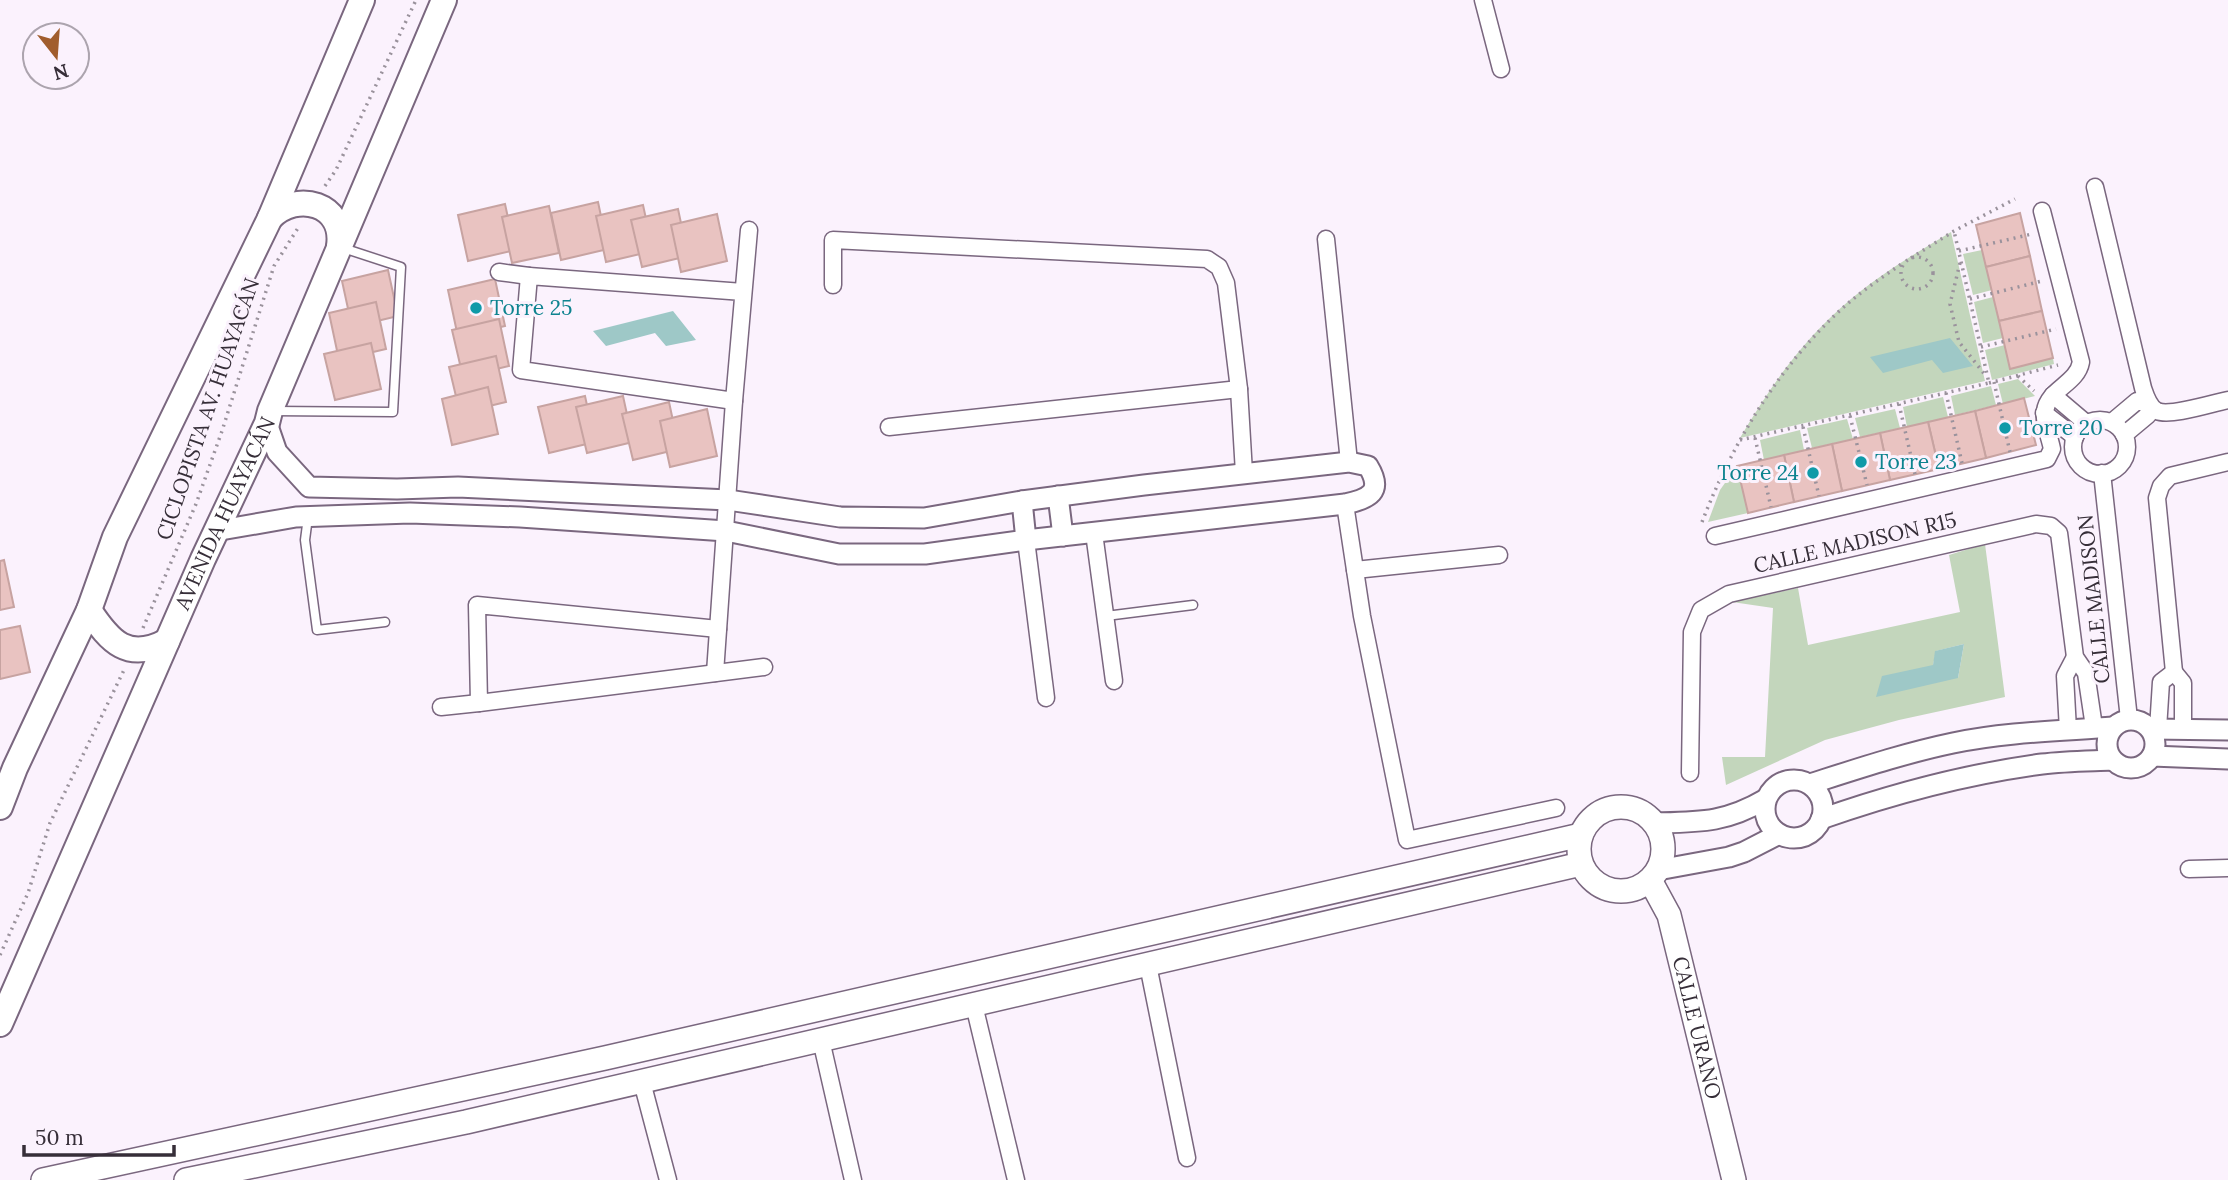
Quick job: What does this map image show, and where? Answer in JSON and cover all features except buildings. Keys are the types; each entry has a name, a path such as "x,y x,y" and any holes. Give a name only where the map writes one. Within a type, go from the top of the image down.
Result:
{"main road":[{"path":"0,807 15,768 89,610 116,537 270,218 362,0"},
{"name":"AVENIDA HUAYACÁN","path":"0,1024 215,531 268,417 444,0"},
{"path":"270,218 278,209 286,206 313,204 331,215 339,226 339,246"},
{"path":"89,610 104,633 114,642 134,650 155,648 167,641"},
{"path":"1614,808 1634,809 1642,812 1654,823 1661,834 1663,846 1662,859 1654,875 1639,887 1625,891 1599,885 1588,876 1579,855 1581,835 1594,817 1614,808"},
{"path":"43,1180 745,1026 1581,835"},
{"path":"186,1180 467,1122 1581,864"},
{"name":"CALLE URANO","path":"1654,875 1669,915 1734,1180"},
{"path":"745,1026 752,1056"}],"street":[{"path":"1483,0 1500,69"},
{"path":"2095,187 2149,404 2148,415 2124,435"},
{"path":"1715,536 2047,459 2052,449 2044,413 2047,403 2076,375 2080,359 2042,211"},
{"path":"715,673 749,230"},
{"path":"1326,239 1349,462"},
{"path":"833,285 834,240 1207,258 1219,267 1226,283 1239,389 1244,473"},
{"path":"499,272 743,292"},
{"path":"529,276 520,370 734,401"},
{"path":"889,426 1239,389"},
{"path":"2053,396 2086,424"},
{"path":"2112,422 2137,401 2149,404 2156,410 2169,412 2228,400"},
{"path":"2044,413 2075,437"},
{"path":"268,417 277,452 309,487 311,505 308,517"},
{"path":"2095,420 2112,422 2124,435 2127,452 2123,460 2110,471 2102,473 2085,469 2074,454 2075,437 2079,429 2095,420"},
{"path":"215,531 296,517 456,514 726,531 839,554 925,554 1345,504 1371,495 1375,486 1368,466 1349,462 1058,496 924,518 840,517 728,500 458,487 309,487"},
{"path":"2183,730 2183,683 2174,672 2157,498 2161,486 2171,476 2228,462"},
{"name":"CALLE MADISON","path":"2102,473 2112,724"},
{"path":"456,514 458,487"},
{"path":"1058,496 1063,536"},
{"path":"1022,501 1046,698"},
{"path":"1345,504 1379,705 1407,839 1556,808"},
{"name":"CALLE MADISON R15","path":"1689,773 1692,632 1701,610 1728,594 2036,524 2050,526 2059,533 2076,657"},
{"path":"1094,533 1114,681"},
{"path":"1355,570 1499,555"},
{"path":"479,703 477,605 718,629"},
{"name":"CALLE MADISON","path":"2068,730 2064,676 2076,657 2112,724"},
{"path":"441,708 764,667"},
{"path":"2112,724 2106,743 2112,760 2128,768 2137,768 2146,763 2156,747 2154,729 2161,682 2174,672"},
{"path":"1810,785 1864,766 1955,743 2008,735 2137,720 2154,729 2228,730"},
{"path":"2008,735 2015,745 2017,761 2011,770"},
{"path":"2152,756 2228,759"},
{"path":"1821,819 1870,802 1963,778 2043,764 2112,760"},
{"path":"1654,823 1716,820 1737,814 1766,799 1773,788 1784,781 1798,780 1810,785 1821,800 1821,819 1814,830 1804,836 1791,838 1779,834 1771,828 1766,819 1766,799"},
{"path":"1654,875 1729,857 1779,834"},
{"path":"2189,869 2228,868"},
{"path":"1148,965 1187,1158"},
{"path":"974,1005 1016,1180"},
{"path":"821,1040 853,1180"},
{"path":"642,1082 668,1180"}],"lane":[{"path":"268,417 393,412 401,267 339,246"},
{"path":"308,517 305,540 317,630 385,622"},
{"path":"1105,616 1194,605"}],"path":[{"name":"CICLOPISTA AV. HUAYACÁN","path":"0,954 28,893 50,823 134,650 196,504 274,265 336,170 416,0"},
{"path":"1702,522 1740,440 1779,380 1832,318 1903,263 1954,231 2015,199"},
{"path":"1959,251 2047,230"},
{"path":"1954,231 1981,347 2014,466"},
{"path":"1903,263 1900,273 1907,286 1917,289 1927,286 1933,277 1932,267 1926,259 1911,258"},
{"path":"1961,261 1950,304 1959,342 1990,381"},
{"path":"1970,299 2059,277"},
{"path":"1981,347 2071,325"},
{"path":"1740,440 1850,416 2080,359"},
{"path":"1946,393 1966,478"},
{"path":"1899,404 1918,489"},
{"path":"1850,416 1870,500"},
{"path":"1803,426 1822,511"},
{"path":"1755,438 1774,522"}],"shaded area":[{"path":"1951,232 1985,381 1740,438 1781,374 1831,317 1874,281"},
{"path":"1982,250 1992,290 1973,295 1963,254"},
{"path":"1993,297 2003,338 1983,343 1974,302"},
{"path":"673,311 696,340 666,346 655,333 606,346 593,331"},
{"path":"1950,338 1973,366 1943,373 1932,360 1883,373 1870,357"},
{"path":"2005,345 2010,369 2053,358 2054,364 1992,380 1985,350"},
{"path":"2018,379 2035,396 2003,404 1998,384"},
{"path":"1991,386 1996,405 1955,415 1951,396"},
{"path":"1943,397 1948,417 1907,427 1903,407"},
{"path":"1895,409 1900,428 1860,437 1855,418"},
{"path":"1847,419 1853,439 1812,448 1807,428"},
{"path":"1800,430 1804,450 1764,460 1760,440"},
{"path":"1737,466 1748,513 1708,522 1720,490"},
{"path":"1985,544 2005,697 1899,720 1825,740 1726,785 1722,757 1765,757 1773,608 1732,602 1798,588 1808,645 1960,612 1949,555","holes":["1964,644 1958,678 1933,665 1936,651"]},
{"path":"1964,644 1958,678 1876,697 1882,676 1933,665 1935,651"}],"place":[{"name":"Torre 25","path":"476,308"},
{"name":"Torre 20","path":"2005,428"},
{"name":"Torre 23","path":"1861,462"},
{"name":"Torre 24","path":"1813,473"}]}
